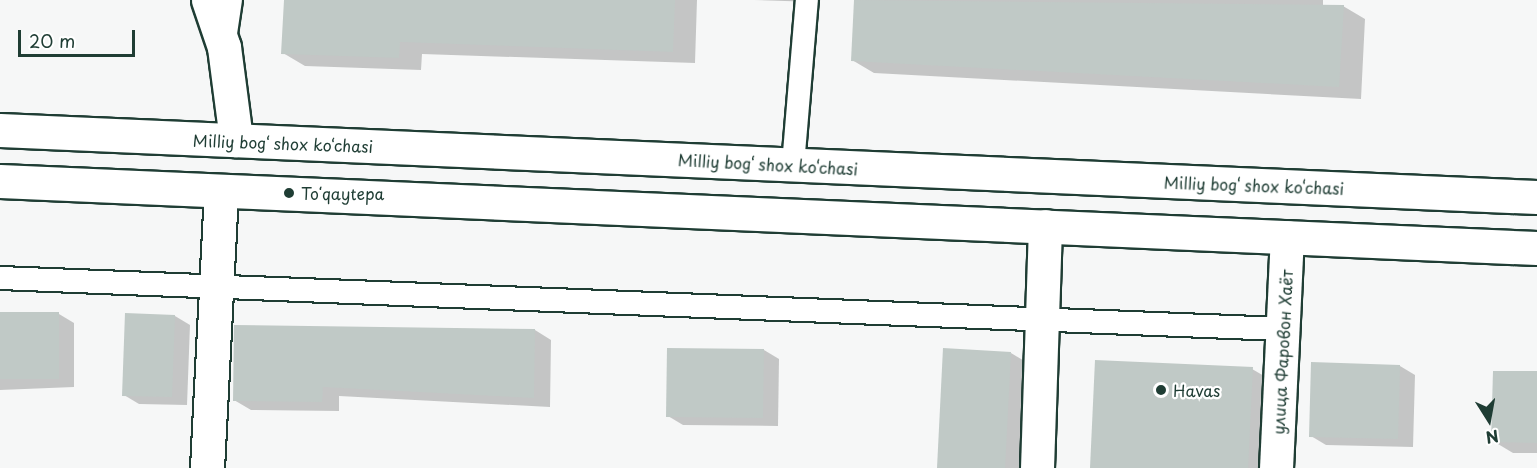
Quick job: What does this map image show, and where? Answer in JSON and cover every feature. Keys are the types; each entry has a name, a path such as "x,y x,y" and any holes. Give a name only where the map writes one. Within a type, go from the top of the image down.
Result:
{"main road":[{"path":"208,0 224,47 236,141"},
{"name":"Milliy bog‘ shox ko‘chasi","path":"0,130 1537,197"},
{"path":"0,181 1287,237 1537,241"},
{"path":"207,468 214,284 221,190"},
{"path":"1037,468 1045,226"},
{"name":"улица Фаровон Хаёт","path":"1276,468 1287,237"}],"lane":[{"path":"224,47 231,0"},
{"path":"793,165 807,0"},
{"path":"0,278 214,284 1283,329"}],"building":[{"path":"284,0 675,0 673,52 400,42 399,58 281,54"},
{"path":"854,0 1344,5 1339,87 851,61"},
{"path":"0,312 59,312 59,379 0,379"},
{"path":"125,313 175,315 172,397 122,396"},
{"path":"234,325 535,329 534,398 323,387 322,402 233,401"},
{"path":"667,348 764,349 763,418 666,417"},
{"path":"943,348 1011,352 1005,468 937,468"},
{"path":"1095,360 1253,367 1248,468 1090,468"},
{"path":"1311,362 1400,365 1398,439 1309,437"},
{"path":"1493,371 1537,371 1537,443 1491,442"}],"place":[{"name":"Toʻqaytepa","path":"289,193"},
{"name":"Havas","path":"1161,390"}]}
